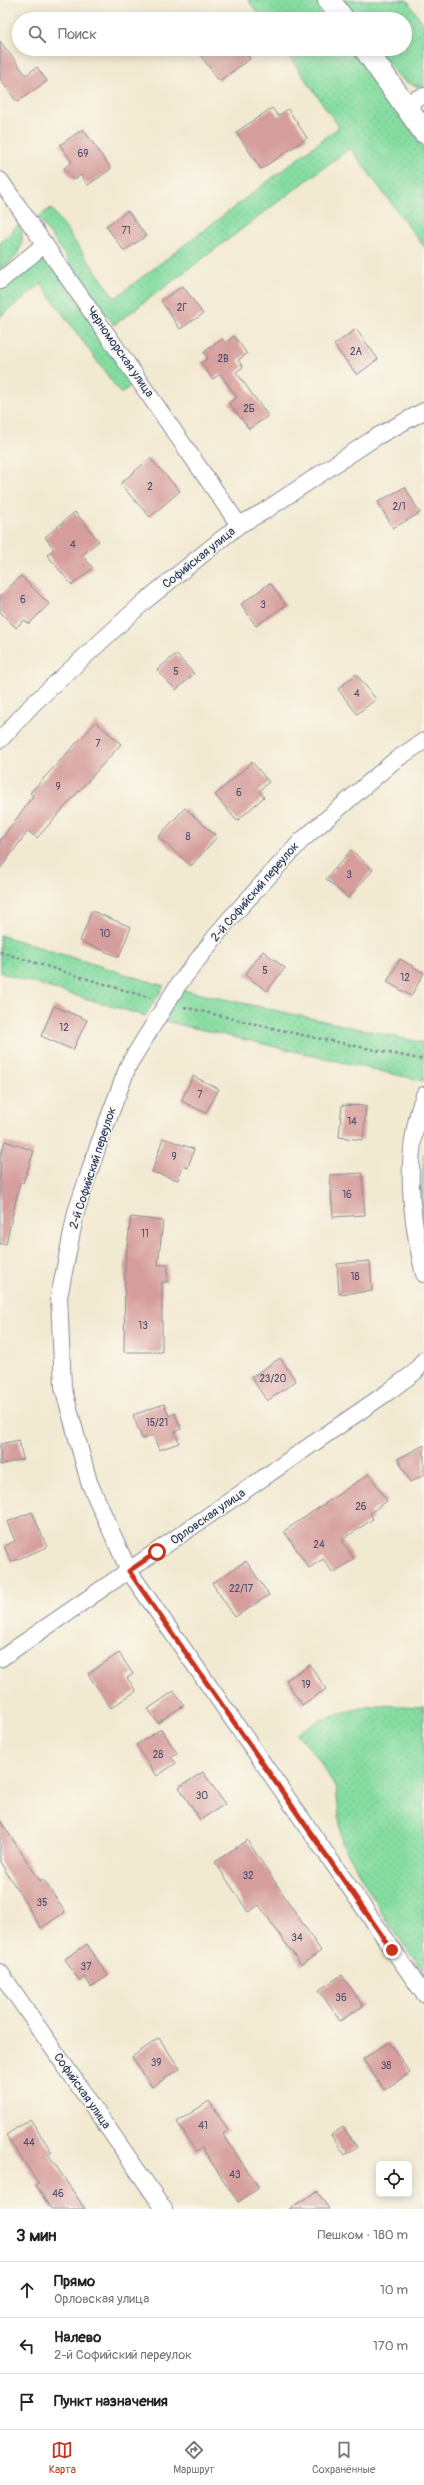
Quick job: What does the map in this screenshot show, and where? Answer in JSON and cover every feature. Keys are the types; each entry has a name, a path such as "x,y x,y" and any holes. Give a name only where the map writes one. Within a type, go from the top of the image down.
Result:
{"street":[{"path":"329,0 338,12"},
{"path":"369,56 424,132"},
{"path":"403,103 424,96"},
{"name":"Черноморская улица","path":"0,180 239,525"},
{"path":"0,281 45,244"},
{"name":"Софийская улица","path":"0,740 33,704 140,606 239,525 376,436 422,417"},
{"name":"2-й Софийский переулок","path":"424,741 394,761 302,840 226,923 167,1003 129,1064 98,1146 76,1212 59,1297 63,1387 89,1482 129,1571 424,1994"},
{"path":"424,1095 417,1113 409,1172 416,1238 424,1274"},
{"name":"Орловская улица","path":"0,1659 129,1571 419,1366"},
{"name":"Софийская улица","path":"0,1972 164,2209"}],"path":[{"path":"0,952 167,1003 302,1035 424,1060"}],"green space":[{"path":"248,0 318,0 326,12 257,12"},
{"path":"342,0 407,0 424,25 424,87 416,86 402,79 383,56 412,56 412,12 351,12"},
{"path":"289,56 358,56 424,148 424,247 350,148 114,325 38,217 51,208 115,298 339,127"},
{"path":"20,223 22,239 19,250 12,261 0,272 0,243"},
{"path":"44,262 56,270 133,383 121,394 41,284 0,317 0,291 33,264"},
{"path":"0,935 164,986 145,1016 17,978 0,972"},
{"path":"183,990 424,1043 423,1081 160,1020"},
{"path":"424,1153 424,1226 420,1202"},
{"path":"377,1705 424,1707 424,1972 386,1920 342,1843 336,1788 316,1755 297,1734 325,1718"}],"building":[{"path":"0,41 26,75 37,67 47,81 17,102 0,79"},
{"path":"201,56 248,56 250,59 219,81"},
{"path":"272,108 278,116 288,109 307,138 261,169 236,132"},
{"path":"83,129 111,169 88,185 81,175 73,180 64,168 72,162 60,145"},
{"path":"128,211 146,236 124,251 106,226"},
{"path":"183,286 203,314 180,329 161,301"},
{"path":"356,329 378,359 357,375 334,345"},
{"path":"234,336 247,354 238,360 243,367 236,372 268,416 249,429 229,403 237,397 220,374 213,379 201,363 208,358 204,352 222,339 225,343"},
{"path":"150,458 180,491 150,517 120,484"},
{"path":"405,487 420,513 393,528 378,502"},
{"path":"75,512 99,541 82,555 93,568 72,585 47,555 54,549 45,537"},
{"path":"21,576 49,604 29,624 24,620 16,628 0,612 0,596"},
{"path":"270,583 286,605 256,626 241,604"},
{"path":"176,654 194,674 176,690 157,670"},
{"path":"356,674 376,699 357,714 338,689"},
{"path":"96,722 121,744 37,838 28,831 0,869 0,841 33,796 30,793"},
{"path":"252,762 269,782 259,791 264,797 237,821 215,795"},
{"path":"185,808 217,837 191,866 158,837"},
{"path":"351,850 373,870 348,898 326,879"},
{"path":"92,911 131,927 119,957 80,941"},
{"path":"263,951 285,968 267,991 245,975"},
{"path":"400,959 424,973 411,996 387,982"},
{"path":"54,1006 87,1020 73,1050 41,1036"},
{"path":"193,1076 219,1089 206,1113 181,1101"},
{"path":"342,1105 366,1106 363,1140 339,1137"},
{"path":"163,1138 194,1149 188,1168 183,1166 178,1180 152,1172"},
{"path":"5,1141 34,1151 23,1183 20,1182 6,1244 0,1244 0,1157"},
{"path":"362,1173 365,1215 333,1217 330,1175"},
{"path":"131,1217 163,1221 158,1265 168,1265 167,1282 162,1282 162,1352 124,1352 125,1263"},
{"path":"370,1261 372,1291 339,1294 337,1264"},
{"path":"280,1358 296,1381 267,1401 251,1377"},
{"path":"164,1404 169,1416 175,1413 181,1429 175,1432 179,1443 159,1450 153,1435 142,1439 133,1415"},
{"path":"19,1440 23,1459 0,1465 0,1444"},
{"path":"424,1445 424,1475 410,1482 398,1459"},
{"path":"369,1474 387,1501 370,1513 373,1519 342,1540 354,1559 333,1573 323,1559 309,1568 284,1531"},
{"path":"32,1512 47,1547 11,1562 4,1546 15,1541 7,1522"},
{"path":"246,1561 269,1595 235,1617 212,1583"},
{"path":"119,1653 133,1674 127,1678 136,1691 111,1708 88,1674"},
{"path":"310,1665 326,1689 302,1705 286,1680"},
{"path":"174,1691 184,1705 158,1723 148,1709"},
{"path":"161,1729 177,1753 171,1757 176,1763 157,1776 136,1745"},
{"path":"203,1772 225,1804 200,1820 179,1787"},
{"path":"0,1820 40,1881 43,1879 65,1912 41,1928 0,1862"},
{"path":"247,1840 321,1951 301,1965 259,1905 248,1912 215,1862"},
{"path":"87,1944 108,1976 91,1987 85,1977 79,1980 65,1959"},
{"path":"342,1975 363,2006 340,2021 319,1990"},
{"path":"159,2038 180,2069 152,2087 132,2057"},
{"path":"389,2042 410,2073 384,2090 363,2059"},
{"path":"209,2101 228,2130 223,2134 259,2188 238,2202 202,2148 196,2152 177,2122"},
{"path":"30,2119 52,2152 48,2154 85,2209 51,2209 36,2186 39,2184 6,2135"},
{"path":"343,2127 357,2147 345,2155 331,2135"},
{"path":"317,2191 329,2209 289,2209"}],"route":[{"path":"157,1552 129,1571 219,1702 270,1771 298,1816 392,1950"}]}
